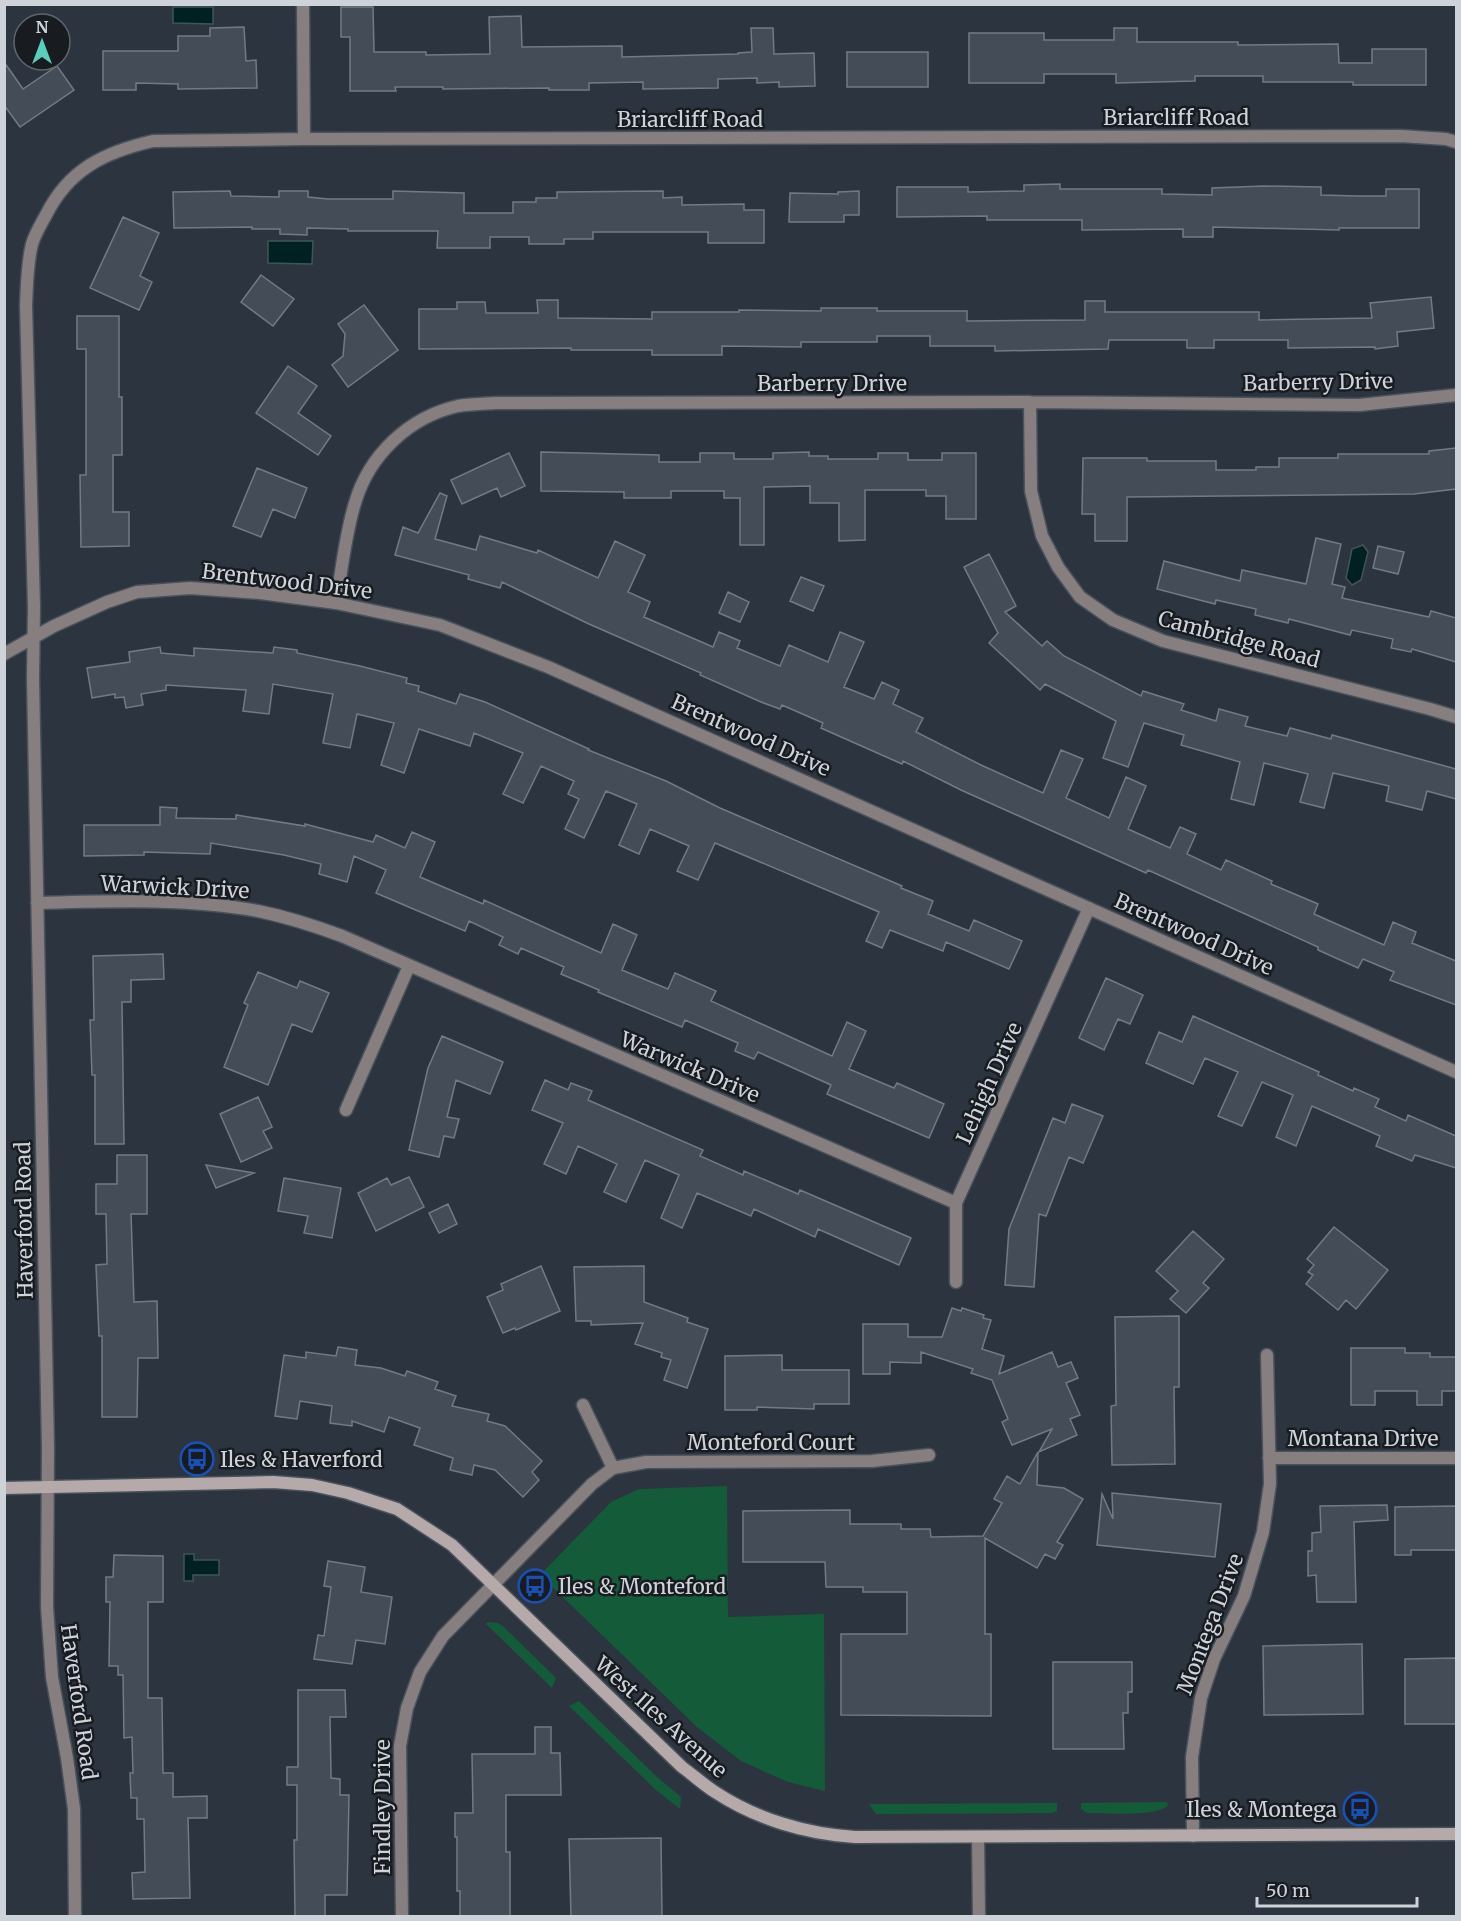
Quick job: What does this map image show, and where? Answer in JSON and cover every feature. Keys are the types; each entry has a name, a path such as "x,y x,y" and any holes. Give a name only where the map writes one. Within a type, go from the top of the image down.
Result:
{"street":[{"path":"303,5 304,139"},
{"name":"Briarcliff Road","path":"26,305 33,243 55,196 73,177 96,160 129,147 153,141 1401,136 1446,139 1456,142"},
{"name":"Haverford Road","path":"26,305 34,637 49,1647 74,1809 75,1917"},
{"name":"Barberry Drive","path":"336,603 355,502 379,455 399,434 430,415 459,406 507,403 1030,402 1359,405 1456,395"},
{"name":"Cambridge Road","path":"1030,402 1031,491 1042,536 1058,567 1080,597 1113,620 1163,641 1456,717"},
{"name":"Brentwood Drive","path":"4,654 107,602 137,592 190,588 260,593 336,603 440,626 548,667 1456,1072"},
{"name":"Warwick Drive","path":"37,903 191,903 259,911 300,921 342,936 956,1203"},
{"name":"Lehigh Drive","path":"956,1282 956,1203 1089,908"},
{"path":"346,1110 409,966"},
{"name":"Montega Drive","path":"1193,1836 1192,1757 1197,1713 1205,1682 1244,1596 1256,1562 1266,1515 1270,1484 1267,1355"},
{"path":"583,1405 613,1468"},
{"name":"Monteford Court","path":"494,1584 592,1484 613,1468 646,1462 872,1461 928,1455"},
{"name":"Montana Drive","path":"1269,1458 1456,1458"},
{"name":"West Iles Avenue","path":"4,1488 273,1482 312,1485 348,1493 396,1509 452,1545 682,1767 716,1793 759,1815 791,1827 834,1836 1456,1834"},
{"name":"Findley Drive","path":"402,1917 400,1746 407,1708 413,1689 430,1654 443,1636 494,1584"},
{"path":"978,1837 979,1917"}],"green space":[{"path":"727,1486 728,1617 824,1614 825,1791 788,1782 741,1761 697,1727 540,1575 611,1502 639,1489"},
{"path":"488,1622 498,1623 504,1627 556,1678 552,1688 486,1624"},
{"path":"579,1701 657,1777 681,1797 680,1809 656,1790 569,1706"},
{"path":"1167,1802 1168,1806 1160,1810 1140,1813 1087,1813 1081,1809 1081,1803"},
{"path":"1057,1803 1057,1811 1052,1813 876,1814 869,1804"}],"shaded area":[{"path":"173,7 213,7 213,24 173,23"},
{"path":"268,241 313,241 312,264 268,263"},
{"path":"1363,545 1368,552 1361,580 1352,585 1346,578 1352,549"},
{"path":"184,1554 194,1554 194,1560 219,1560 219,1575 193,1575 193,1581 184,1581"}],"building":[{"path":"341,7 373,7 374,52 426,52 426,55 490,54 489,17 521,16 522,47 622,46 622,57 752,52 751,28 773,28 774,54 814,53 815,86 779,87 779,82 757,83 757,78 718,79 718,88 643,89 643,82 589,83 589,90 395,87 396,91 350,91 350,37 341,37"},
{"path":"244,27 246,61 256,60 257,88 178,89 178,84 136,83 136,90 103,90 103,51 178,51 178,36 210,36 210,28"},
{"path":"1114,28 1137,28 1137,42 1238,42 1238,45 1338,44 1339,63 1372,63 1372,49 1426,49 1426,85 1263,82 1263,76 1195,76 1195,81 1116,83 1116,74 1044,74 1044,83 969,83 969,33 1044,33 1044,40 1114,40"},
{"path":"847,52 928,52 928,87 847,87"},
{"path":"4,62 23,89 48,72 61,72 74,90 20,127 4,105"},
{"path":"1060,184 1060,189 1162,189 1162,194 1212,195 1212,188 1264,186 1321,187 1321,195 1357,196 1386,196 1386,189 1419,189 1419,228 1339,228 1339,230 1213,227 1213,237 1183,237 1183,229 1082,230 1082,220 987,220 987,216 897,217 897,187 968,187 968,192 1024,191 1024,185"},
{"path":"230,191 231,196 279,197 279,191 308,191 308,197 328,199 393,199 393,191 464,193 464,213 513,213 513,202 536,202 536,198 557,198 557,192 663,191 663,198 682,197 682,205 744,204 744,210 764,210 764,243 708,243 708,232 593,232 593,239 564,239 564,244 529,244 529,237 490,237 490,248 437,248 438,231 348,231 348,229 307,228 307,235 280,234 280,229 252,229 252,227 174,228 173,192"},
{"path":"859,191 859,215 844,215 844,222 789,222 790,193 838,194 838,192"},
{"path":"123,217 159,233 140,276 152,282 139,310 90,288"},
{"path":"261,275 294,299 273,326 241,302"},
{"path":"1431,297 1434,328 1397,332 1398,346 1375,349 1375,347 1288,348 1288,340 1214,340 1214,348 1187,348 1187,340 1109,340 1108,349 995,351 995,346 930,346 930,336 877,336 877,342 801,342 801,347 722,346 722,355 652,355 652,350 571,350 571,348 419,349 419,309 457,309 457,302 485,302 486,313 538,313 537,300 558,300 558,318 652,319 652,312 821,311 821,308 877,308 877,311 967,311 967,321 1085,320 1085,301 1105,301 1105,312 1259,312 1259,320 1372,318 1370,303"},
{"path":"364,305 398,350 348,387 332,365 343,356 345,334 338,324"},
{"path":"77,316 119,316 122,455 113,455 113,512 129,512 129,546 81,547 80,475 86,475 86,349 77,349"},
{"path":"288,366 317,386 298,413 331,436 318,455 256,413"},
{"path":"1456,448 1456,489 1414,494 1127,497 1127,541 1095,541 1095,514 1082,514 1083,458 1216,461 1216,470 1256,470 1256,467 1279,467 1279,458 1338,458 1338,454 1429,454 1429,451"},
{"path":"541,452 659,455 659,462 700,462 700,453 734,453 734,459 773,459 773,453 809,452 809,456 828,456 828,459 878,459 878,453 908,453 908,460 942,460 942,453 976,453 976,519 946,519 946,496 926,496 926,490 865,490 865,540 839,541 839,503 810,503 810,486 764,487 764,545 740,545 740,498 724,498 724,491 671,491 671,498 624,498 624,492 541,491"},
{"path":"509,453 525,486 501,497 497,488 462,504 451,480"},
{"path":"257,468 307,488 295,518 273,509 261,537 233,526"},
{"path":"440,493 447,496 435,539 476,550 480,536 537,553 538,550 598,578 615,541 645,555 628,592 650,602 644,617 713,647 719,632 740,641 737,648 780,666 789,645 828,662 840,632 864,642 844,687 874,699 882,682 899,690 893,704 923,718 916,732 1043,793 1061,750 1083,759 1066,798 1109,818 1126,777 1146,786 1128,829 1170,848 1180,827 1196,834 1187,854 1221,870 1226,860 1272,881 1271,884 1318,904 1314,914 1384,945 1393,922 1416,932 1412,943 1456,961 1456,1005 1390,980 1394,972 1363,959 1358,968 1318,950 1318,947 1148,870 1146,873 961,790 903,761 902,764 821,728 823,723 782,705 780,709 761,702 502,582 500,588 468,579 469,575 395,555 403,527 418,533"},
{"path":"1316,538 1341,544 1332,584 1345,587 1342,598 1429,617 1431,611 1456,618 1456,662 1412,649 1411,652 1391,648 1393,639 1352,630 1350,635 1289,619 1288,623 1255,615 1256,609 1216,600 1215,604 1157,589 1164,561 1240,581 1242,570 1306,584"},
{"path":"1378,546 1404,552 1398,574 1373,568"},
{"path":"989,554 1016,606 1005,612 1042,646 1047,641 1064,656 1141,696 1143,691 1184,704 1181,710 1216,721 1219,709 1248,717 1245,726 1287,736 1290,728 1331,739 1332,735 1456,769 1456,799 1427,791 1422,810 1386,801 1389,786 1333,773 1324,808 1300,802 1308,774 1264,763 1254,805 1231,799 1240,762 1181,745 1184,735 1144,723 1128,767 1103,758 1116,721 1045,684 1040,690 989,643 998,633 964,567"},
{"path":"801,577 824,586 813,611 790,601"},
{"path":"728,592 749,602 740,622 719,613"},
{"path":"160,647 161,653 194,656 194,648 273,653 274,647 297,650 297,653 407,678 406,683 419,686 418,691 456,704 460,694 485,702 588,750 666,781 720,808 902,886 901,888 933,901 928,914 969,931 974,920 1022,941 1009,969 946,942 943,951 890,930 882,948 866,941 879,912 715,843 698,880 677,871 689,846 650,829 639,854 619,845 637,804 606,791 584,838 565,829 579,799 568,794 574,781 541,766 523,803 503,794 523,753 474,733 470,746 419,729 404,773 381,765 394,723 357,714 350,748 323,743 333,694 273,684 269,714 243,711 246,690 166,685 166,690 141,694 143,705 126,708 124,697 115,698 115,694 92,698 87,668 130,662 129,652"},
{"path":"160,807 177,808 176,818 236,819 236,815 305,826 305,824 373,842 376,835 405,848 412,832 435,842 420,877 483,904 484,900 601,953 613,924 637,935 622,970 668,989 675,973 716,991 711,1001 832,1056 847,1022 866,1031 849,1069 894,1088 897,1083 944,1104 929,1138 827,1094 831,1085 758,1052 754,1059 735,1051 738,1043 685,1020 682,1027 598,992 599,990 561,974 564,967 521,948 518,954 499,945 503,937 469,921 465,931 376,893 386,870 354,856 347,882 319,874 321,864 284,855 211,843 210,854 144,852 144,855 84,856 84,825 160,825"},
{"path":"163,954 164,979 131,980 131,1002 122,1002 124,1144 95,1144 95,1075 92,1075 90,1020 94,1020 93,956"},
{"path":"258,972 297,988 300,981 329,993 312,1032 292,1024 268,1085 224,1067 248,1005 244,1003"},
{"path":"1106,978 1143,995 1130,1024 1118,1019 1104,1050 1079,1038"},
{"path":"1193,1016 1319,1072 1318,1075 1353,1091 1354,1088 1379,1099 1375,1107 1406,1121 1408,1115 1456,1136 1456,1168 1415,1155 1412,1161 1376,1146 1380,1136 1312,1106 1296,1146 1276,1137 1293,1095 1262,1082 1242,1126 1218,1116 1238,1072 1205,1058 1193,1084 1146,1063 1159,1032 1182,1042"},
{"path":"442,1036 503,1062 490,1094 456,1080 447,1117 459,1119 454,1138 444,1136 439,1157 409,1150 428,1068"},
{"path":"545,1080 568,1090 571,1083 592,1091 588,1100 703,1150 700,1156 743,1175 744,1171 798,1194 800,1190 911,1238 899,1265 818,1229 815,1237 754,1209 751,1216 697,1193 682,1228 661,1218 679,1175 645,1160 626,1202 604,1192 617,1164 578,1146 566,1174 544,1164 563,1123 532,1110"},
{"path":"258,1097 272,1127 263,1131 272,1148 241,1162 220,1114"},
{"path":"1072,1104 1103,1116 1083,1163 1069,1157 1046,1216 1039,1214 1034,1287 1005,1285 1009,1229 1053,1118 1065,1123"},
{"path":"117,1155 147,1155 147,1214 131,1214 134,1302 157,1301 158,1358 138,1358 137,1417 102,1417 102,1336 99,1336 96,1265 107,1264 106,1214 96,1214 96,1184 117,1184"},
{"path":"206,1165 254,1173 216,1188"},
{"path":"409,1177 424,1207 376,1231 358,1193 387,1178 391,1185"},
{"path":"284,1178 341,1188 332,1238 304,1233 308,1216 278,1211"},
{"path":"448,1204 457,1224 439,1233 429,1213"},
{"path":"1334,1227 1388,1270 1356,1309 1346,1300 1338,1310 1306,1284 1313,1275 1308,1272 1314,1265 1307,1259"},
{"path":"1193,1231 1224,1259 1203,1283 1209,1288 1186,1313 1170,1299 1178,1291 1156,1271"},
{"path":"541,1266 560,1311 516,1330 515,1328 503,1333 487,1297 503,1290 501,1284"},
{"path":"644,1266 644,1302 688,1318 687,1322 708,1329 687,1388 664,1380 671,1360 661,1357 662,1353 635,1344 643,1323 591,1325 591,1321 576,1321 574,1267"},
{"path":"952,1308 961,1311 962,1308 984,1315 983,1318 991,1320 982,1349 1004,1356 999,1374 1052,1352 1058,1367 1071,1362 1078,1378 1066,1383 1080,1415 1070,1419 1077,1435 1039,1452 1052,1429 1012,1445 1002,1422 1008,1419 992,1380 971,1373 973,1369 921,1352 921,1363 890,1362 890,1374 863,1374 863,1324 908,1324 908,1337 942,1337"},
{"path":"1179,1316 1179,1387 1174,1387 1175,1464 1112,1465 1111,1406 1116,1405 1115,1317"},
{"path":"338,1347 357,1350 355,1365 381,1368 405,1376 407,1371 438,1382 435,1389 456,1396 452,1406 489,1414 487,1421 505,1426 542,1461 532,1472 539,1480 523,1497 495,1470 474,1465 472,1475 450,1470 453,1458 414,1445 420,1428 389,1417 384,1432 352,1421 352,1426 330,1423 332,1406 300,1401 297,1419 275,1416 284,1355 306,1358 306,1352 336,1356"},
{"path":"1351,1348 1405,1348 1405,1353 1430,1353 1430,1357 1456,1357 1456,1391 1442,1391 1442,1405 1417,1405 1417,1391 1375,1391 1375,1405 1351,1405"},
{"path":"782,1355 782,1370 849,1370 849,1404 814,1404 814,1409 757,1407 757,1410 725,1410 725,1356"},
{"path":"1038,1452 1037,1485 1064,1488 1083,1499 1057,1542 1063,1545 1055,1559 1045,1554 1037,1568 985,1538 985,1634 991,1634 991,1716 841,1715 841,1634 907,1634 907,1592 863,1592 863,1587 826,1587 825,1562 743,1562 743,1511 850,1510 850,1524 901,1524 901,1529 930,1529 931,1537 983,1536 1002,1503 994,1499 1007,1476 1020,1484"},
{"path":"1112,1493 1221,1504 1215,1557 1097,1545 1102,1494 1113,1519"},
{"path":"1387,1505 1388,1520 1354,1522 1356,1602 1317,1602 1316,1575 1308,1576 1308,1551 1312,1551 1312,1533 1321,1532 1320,1506"},
{"path":"1456,1506 1456,1550 1411,1550 1411,1555 1395,1555 1395,1507"},
{"path":"114,1555 163,1556 163,1602 148,1602 148,1698 162,1698 163,1773 173,1773 173,1797 207,1796 207,1818 188,1818 190,1898 133,1899 132,1873 145,1872 144,1819 137,1819 137,1798 131,1798 132,1737 124,1738 123,1675 118,1675 118,1666 109,1666 110,1602 106,1602 106,1577 113,1577"},
{"path":"328,1561 365,1567 361,1592 392,1597 385,1644 356,1640 352,1664 314,1659 318,1635 324,1636 331,1587 324,1586"},
{"path":"1362,1644 1363,1714 1264,1715 1263,1646"},
{"path":"1456,1658 1456,1724 1405,1724 1405,1659"},
{"path":"1053,1662 1132,1662 1132,1692 1128,1692 1128,1713 1123,1713 1124,1749 1053,1749"},
{"path":"298,1690 345,1690 346,1717 330,1717 331,1778 340,1779 340,1795 349,1795 347,1895 325,1895 325,1917 295,1917 294,1840 297,1840 297,1785 287,1785 287,1767 298,1767"},
{"path":"535,1727 551,1727 551,1753 560,1753 561,1795 506,1795 506,1852 510,1852 510,1917 460,1917 455,1813 473,1813 472,1754 535,1754"},
{"path":"661,1838 662,1917 571,1917 569,1839"}],"place":[{"name":"Iles & Haverford","path":"197,1459"},
{"name":"Iles & Monteford","path":"535,1586"},
{"name":"Iles & Montega","path":"1360,1809"}]}
